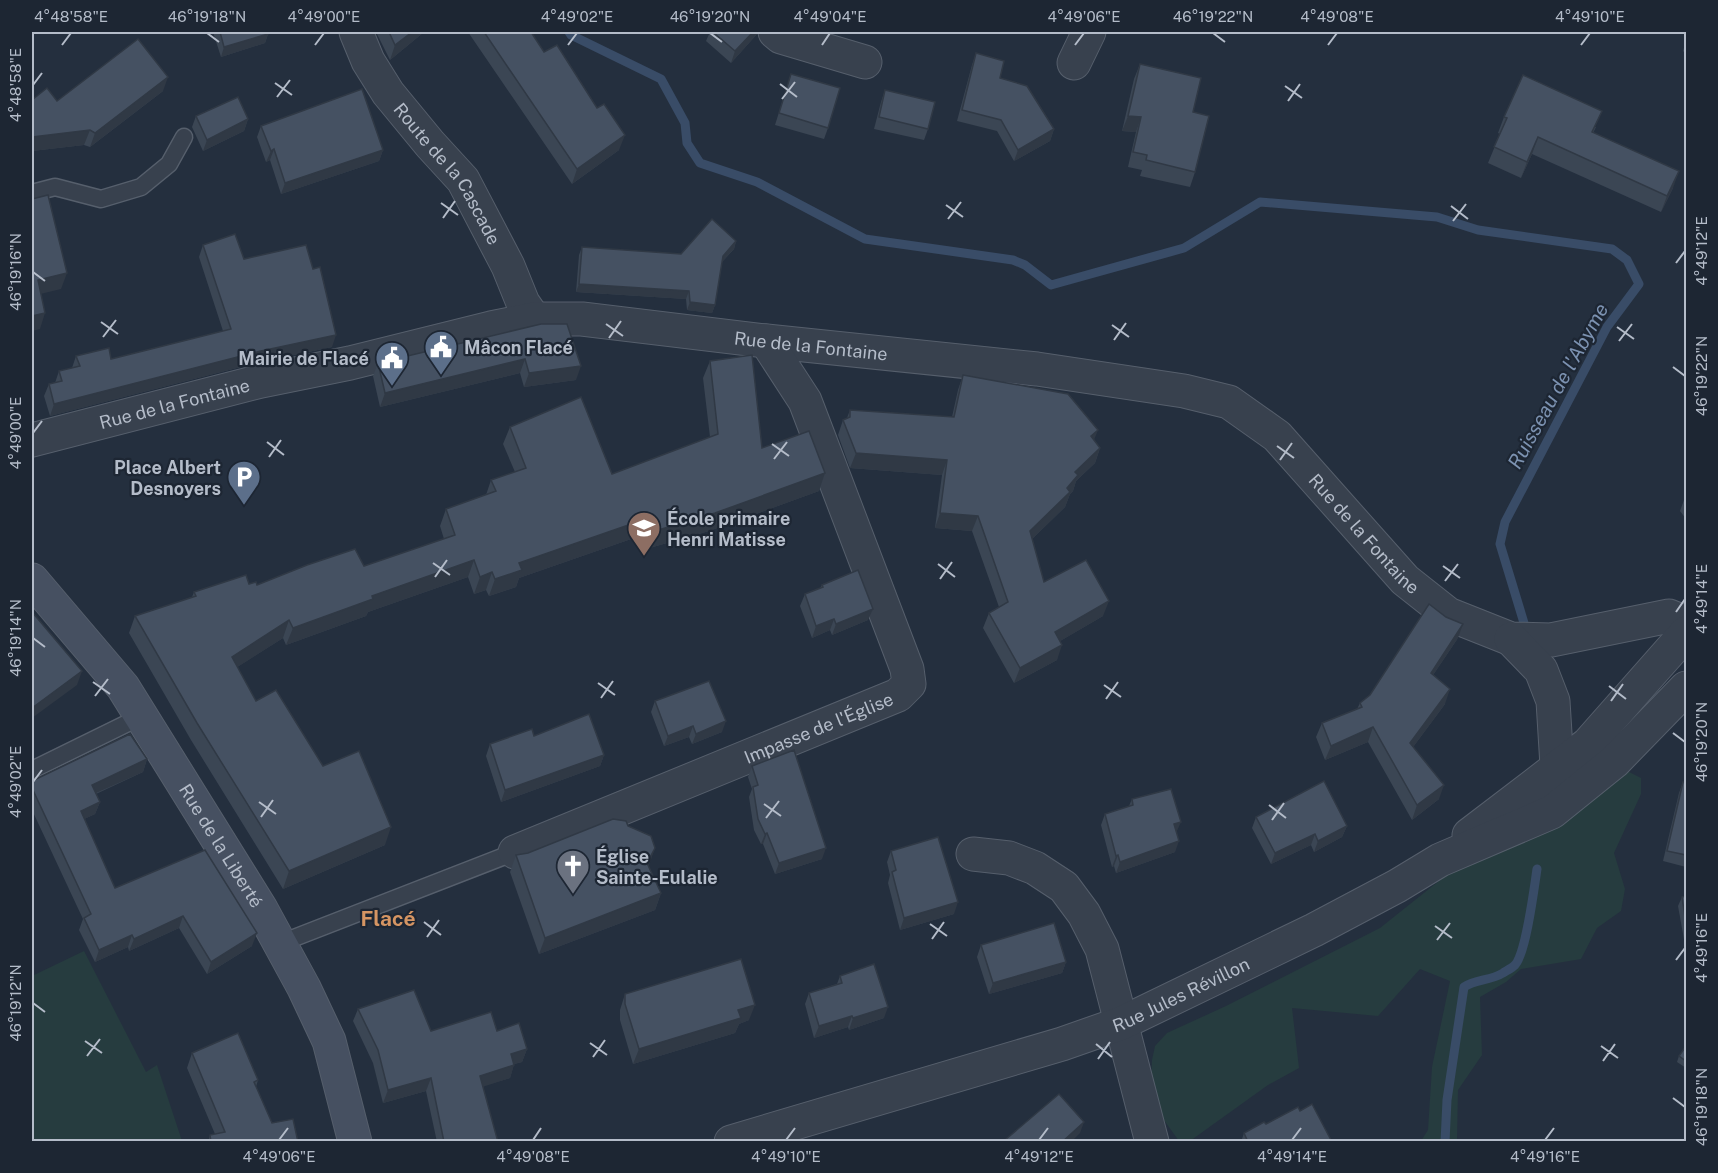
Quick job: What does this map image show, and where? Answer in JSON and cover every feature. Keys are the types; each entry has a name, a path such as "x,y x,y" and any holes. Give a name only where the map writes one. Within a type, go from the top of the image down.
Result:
{"street":[{"name":"Route de la Cascade","path":"356,32 368,61 388,93 463,180 508,266 523,303 534,319"},
{"path":"775,32 781,37 865,62"},
{"path":"1074,63 1089,32"},
{"name":"Rue de la Fontaine","path":"32,441 261,381 350,363 534,319 582,319 1037,369 1184,390 1229,402 1277,436 1405,580 1448,614 1511,639 1551,640 1669,616 1686,623"},
{"name":"Impasse de l'Église","path":"515,852 898,695 909,684 907,669 805,401 766,341"},
{"name":"Rue de la Liberté","path":"32,580 123,687 281,943 329,1041 355,1142"},
{"name":"Rue Jules Révillon","path":"1440,860 1481,824 1588,744 1686,633"},
{"name":"Rue de la Fontaine","path":"1511,639 1541,670 1553,701 1557,766"},
{"name":"Rue Jules Révillon","path":"731,1142 1062,1044 1122,1023 1314,930 1398,886 1440,860 1552,812 1614,762 1686,688"},
{"path":"974,854 1008,858 1035,868 1064,887 1084,914 1102,948 1152,1142"}],"lane":[{"path":"32,193 55,187 101,199 141,186 168,164 184,137"},
{"path":"32,770 142,717"},
{"path":"281,943 515,852"}],"green space":[{"path":"1625,770 1641,778 1641,794 1614,853 1625,889 1621,911 1597,928 1581,959 1521,969 1506,982 1480,997 1482,1055 1458,1090 1457,1141 1421,1141 1428,1130 1432,1067 1450,981 1420,969 1378,1016 1292,1008 1299,1068 1268,1085 1190,1141 1179,1141 1161,1116 1151,1083 1155,1046 1167,1033 1226,1006 1380,928 1454,869"},
{"path":"84,951 146,1072 157,1065 182,1141 32,1141 32,976"}],"building":[{"path":"220,32 267,32 268,34 224,47"},
{"path":"389,32 412,32 395,45"},
{"path":"484,32 531,32 544,52 557,45 597,108 604,104 625,135 577,169"},
{"path":"713,32 753,32 735,51"},
{"path":"138,39 168,77 95,133 90,130 32,137 32,100 47,88 57,101"},
{"path":"976,53 1004,61 1000,78 1027,86 1054,129 1018,150 1001,120 962,110"},
{"path":"1140,64 1201,78 1193,112 1209,116 1195,172 1146,160 1147,155 1133,152 1141,117 1128,116"},
{"path":"791,74 840,88 828,128 779,113"},
{"path":"1523,75 1602,111 1592,132 1679,171 1667,196 1538,137 1527,162 1494,147 1507,118 1504,117"},
{"path":"362,89 383,150 285,183 274,149 271,151 261,126"},
{"path":"885,90 935,102 928,129 879,117"},
{"path":"238,97 248,119 207,140 196,116"},
{"path":"48,195 67,273 38,280 45,313 32,316 32,199"},
{"path":"712,219 736,241 723,256 715,305 690,302 689,291 579,284 582,247 681,254"},
{"path":"235,234 244,259 306,245 313,269 320,267 336,335 261,351 54,404 49,384 62,381 59,371 80,366 76,356 109,348 111,359 231,329 203,245"},
{"path":"541,324 567,324 581,366 529,373 525,359 385,393 378,363"},
{"path":"752,355 762,448 809,431 825,473 715,513 645,534 640,521 519,563 522,570 495,579 492,572 480,577 474,560 372,596 373,599 293,628 289,620 232,657 256,701 276,690 323,766 359,751 391,827 289,871 197,723 135,616 196,596 194,592 246,575 249,584 256,582 257,585 355,549 364,566 455,535 446,509 496,491 491,480 526,468 510,427 581,397 612,474 718,434 710,361"},
{"path":"963,375 1068,394 1098,430 1091,436 1100,448 1075,472 1078,475 1067,488 1070,492 1030,531 1044,582 1086,560 1109,601 1055,632 1062,645 1020,668 989,613 1008,602 978,516 940,513 947,460 856,453 843,420 850,417 850,410 954,417"},
{"path":"858,570 873,609 836,624 834,619 816,626 805,594"},
{"path":"1429,604 1446,617 1463,624 1431,673 1450,689 1410,743 1444,785 1417,805 1373,727 1331,746 1322,723 1362,707 1360,703 1370,695"},
{"path":"32,612 82,671 32,708"},
{"path":"709,681 726,721 696,734 693,726 668,736 655,701"},
{"path":"589,714 604,755 505,790 490,744 532,729 534,736"},
{"path":"130,734 147,759 92,785 100,802 81,811 115,888 205,850 257,933 211,962 183,916 134,939 132,935 99,950 84,918 91,914 32,788 32,781"},
{"path":"794,750 826,848 779,863 767,833 765,834 758,819 753,787 758,785 752,766"},
{"path":"1324,781 1347,826 1318,841 1315,834 1275,853 1256,817"},
{"path":"1683,782 1686,783 1686,855 1667,851"},
{"path":"1171,789 1181,822 1174,824 1179,841 1120,862 1118,855 1116,856 1105,814 1133,805 1132,799"},
{"name":"Église Sainte-Eulalie","path":"613,819 626,821 628,826 651,836 655,848 647,863 661,893 545,938 516,855 528,853"},
{"path":"938,837 958,902 904,918 892,872 896,870 891,851"},
{"path":"1686,896 1686,924 1682,897"},
{"path":"1054,923 1066,962 993,983 981,945"},
{"path":"741,959 755,1005 738,1010 741,1018 639,1049 625,1004 625,994"},
{"path":"874,964 888,1007 819,1026 809,993 842,983 840,976"},
{"path":"414,990 431,1031 491,1012 497,1031 519,1023 527,1049 511,1054 514,1065 480,1076 498,1142 444,1142 431,1078 388,1090 378,1050 358,1009"},
{"path":"238,1033 258,1080 254,1082 272,1123 293,1119 298,1142 211,1142 210,1135 225,1132 192,1053"},
{"path":"1686,1046 1686,1061 1679,1056"},
{"path":"1059,1094 1084,1122 1062,1142 1007,1142 1005,1140"},
{"path":"1312,1104 1332,1142 1248,1142 1244,1133 1298,1107 1300,1111"}],"waterway":[{"name":"Ruisseau de l'Abyme","path":"569,32 661,79 685,123 687,143 700,163 757,182 865,239 1013,260 1025,265 1051,285 1184,248 1260,202 1437,217 1478,230 1612,249 1627,260 1639,284 1607,327 1505,522 1500,544 1524,623"},
{"name":"Ruisseau de l'Abyme","path":"1445,1142 1447,1100 1464,987 1498,976 1515,965 1526,935 1537,869"}],"place":[{"name":"Mâcon Flacé","path":"441,376"},
{"name":"Mairie de Flacé","path":"392,387"},
{"name":"Place Albert Desnoyers","path":"244,506"},
{"name":"École primaire Henri Matisse","path":"644,557"},
{"name":"Église Sainte-Eulalie","path":"573,895"}],"district":[{"name":"Flacé","path":"388,918"}]}
